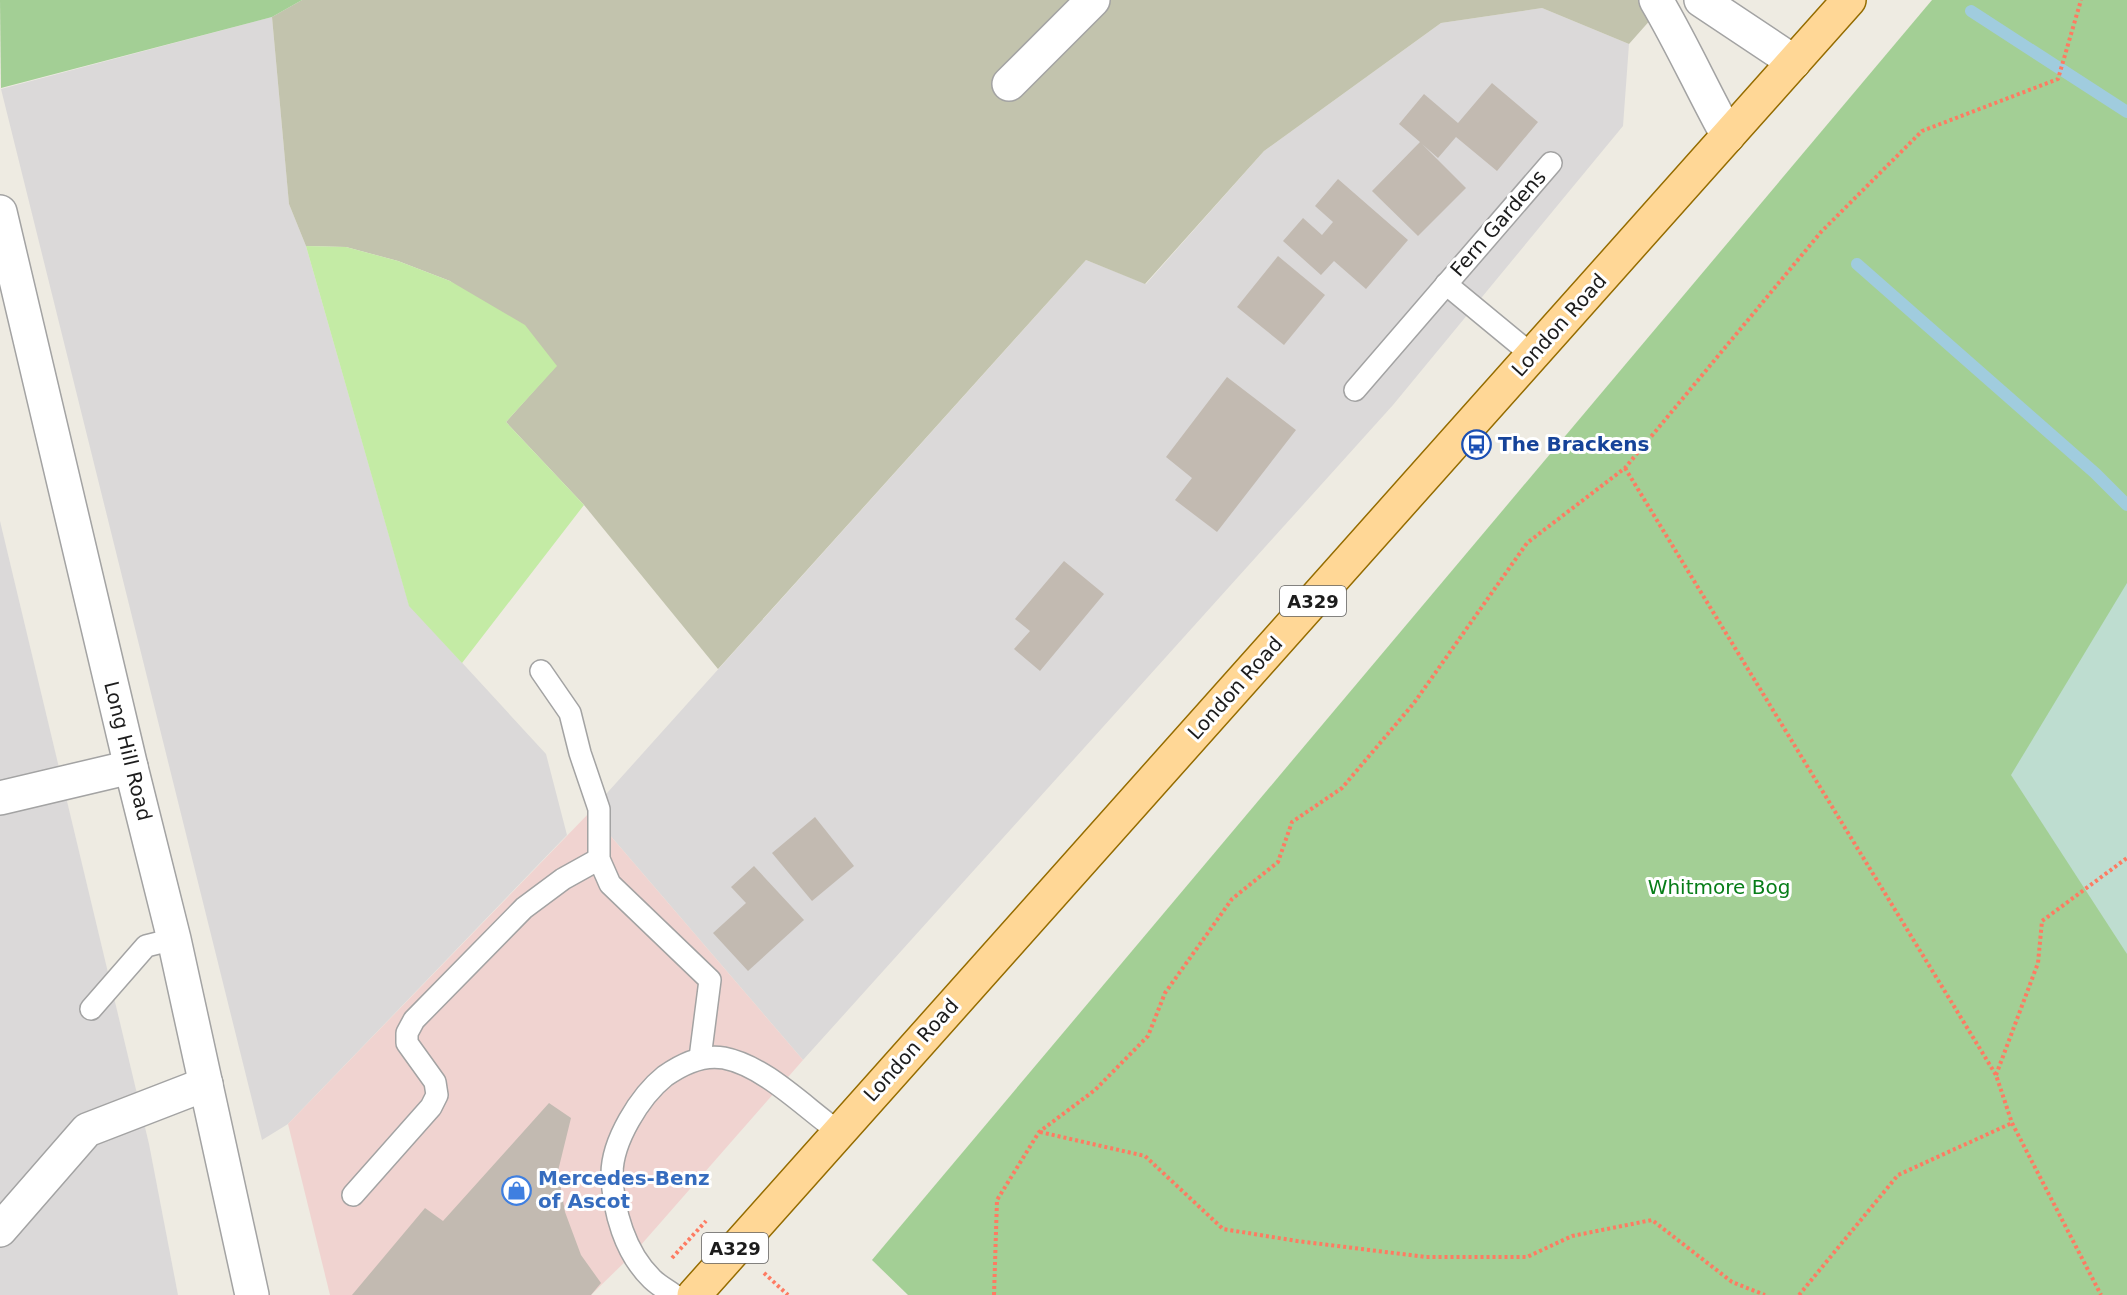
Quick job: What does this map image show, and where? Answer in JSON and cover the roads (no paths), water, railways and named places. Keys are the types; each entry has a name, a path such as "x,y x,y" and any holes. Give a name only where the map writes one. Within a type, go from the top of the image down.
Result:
{"main road":[{"name":"London Road","path":"694,1295 1849,0"}],"street":[{"path":"1009,84 1093,0"},
{"path":"1656,0 1683,45 1707,99 1728,136"},
{"path":"1701,0 1794,62"},
{"name":"Long Hill Road","path":"0,212 174,939 253,1293"},
{"path":"0,798 131,767"},
{"path":"0,1230 87,1130 206,1084"}],"lane":[{"name":"Fern Gardens","path":"1354,390 1551,163"},
{"name":"Fern Gardens","path":"1446,284 1532,355"},
{"path":"541,671 570,713 580,753 599,809 599,860 609,884 710,980 700,1059"},
{"path":"353,1195 431,1107 437,1095 435,1082 407,1043 407,1033 414,1020 524,908 563,879 599,860"},
{"path":"91,1009 146,946 174,939"},
{"path":"674,1295 652,1279 633,1254 619,1225 612,1173 616,1150 634,1112 655,1084 682,1064 700,1059 723,1058 755,1069 838,1132"}],"waterway":[{"path":"1971,11 2127,112"},
{"path":"1857,264 2095,473 2127,505"}],"place":[{"name":"The Brackens","path":"1477,444"},
{"name":"Mercedes-Benz of Ascot","path":"517,1190"}],"park label":[{"name":"Whitmore Bog","path":"1719,887"}]}
